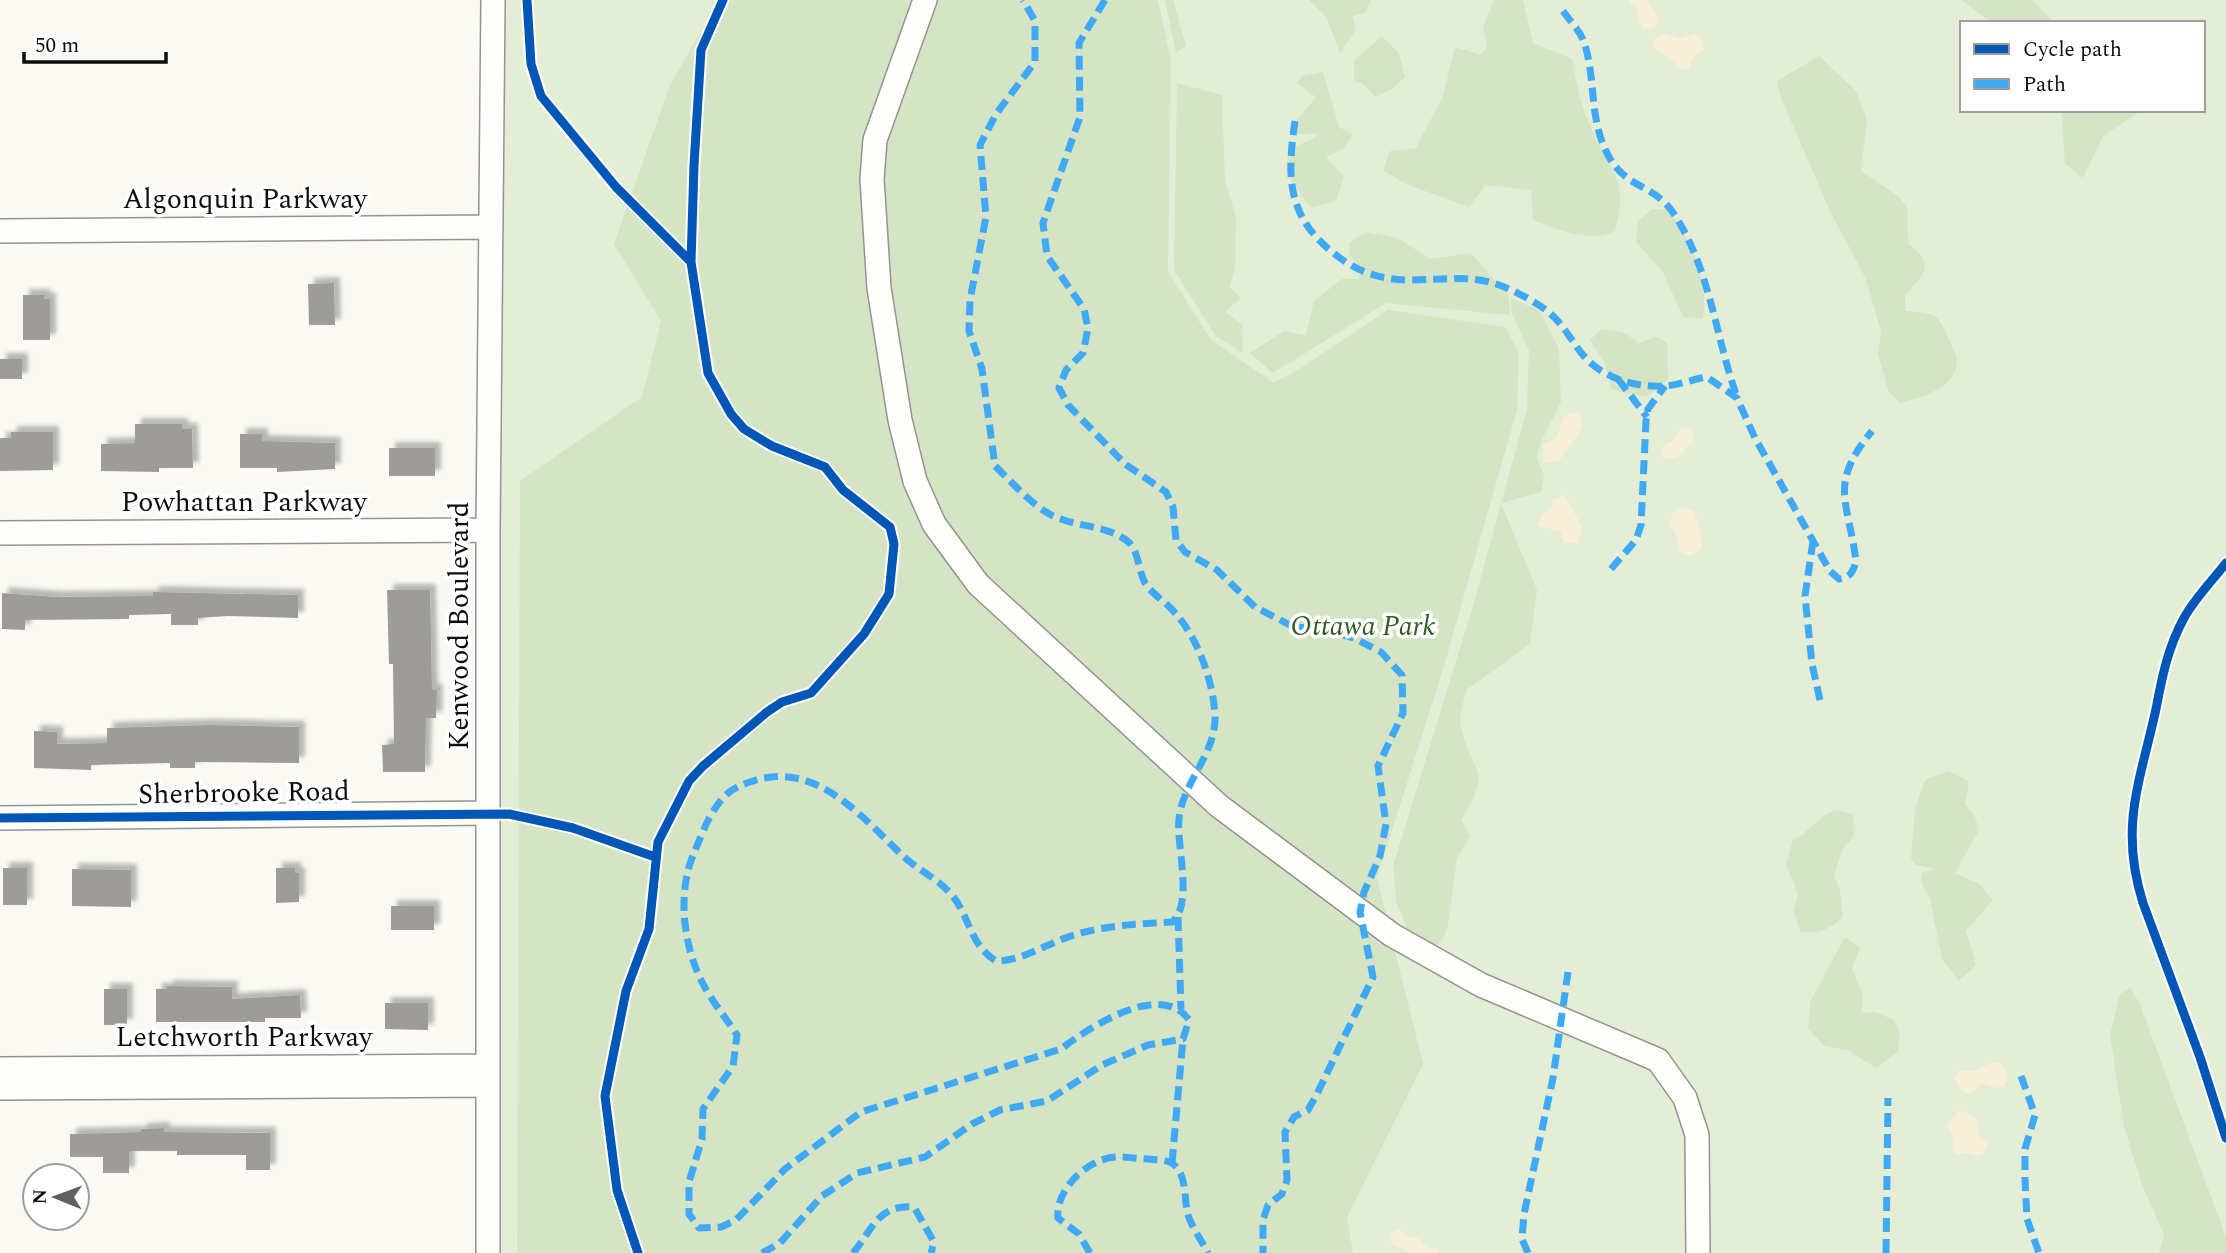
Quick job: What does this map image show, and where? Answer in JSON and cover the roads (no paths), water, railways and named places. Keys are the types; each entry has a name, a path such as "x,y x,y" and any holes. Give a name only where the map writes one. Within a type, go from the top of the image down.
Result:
{"street":[{"name":"Kenwood Boulevard","path":"488,1253 488,530 494,0"},
{"path":"925,0 875,140 872,179 880,288 900,420 915,481 934,524 978,584 1219,806 1381,927 1481,985 1658,1060 1685,1098 1697,1135 1698,1253"},
{"name":"Algonquin Parkway","path":"0,230 491,227"},
{"name":"Powhattan Parkway","path":"0,533 488,530"},
{"name":"Sherbrooke Road","path":"0,818 489,813"},
{"name":"Letchworth Parkway","path":"0,1069 488,1076"},
{"name":"Letchworth Parkway","path":"0,1088 488,1076"}],"park label":[{"name":"Ottawa Park","path":"1363,626"}]}
